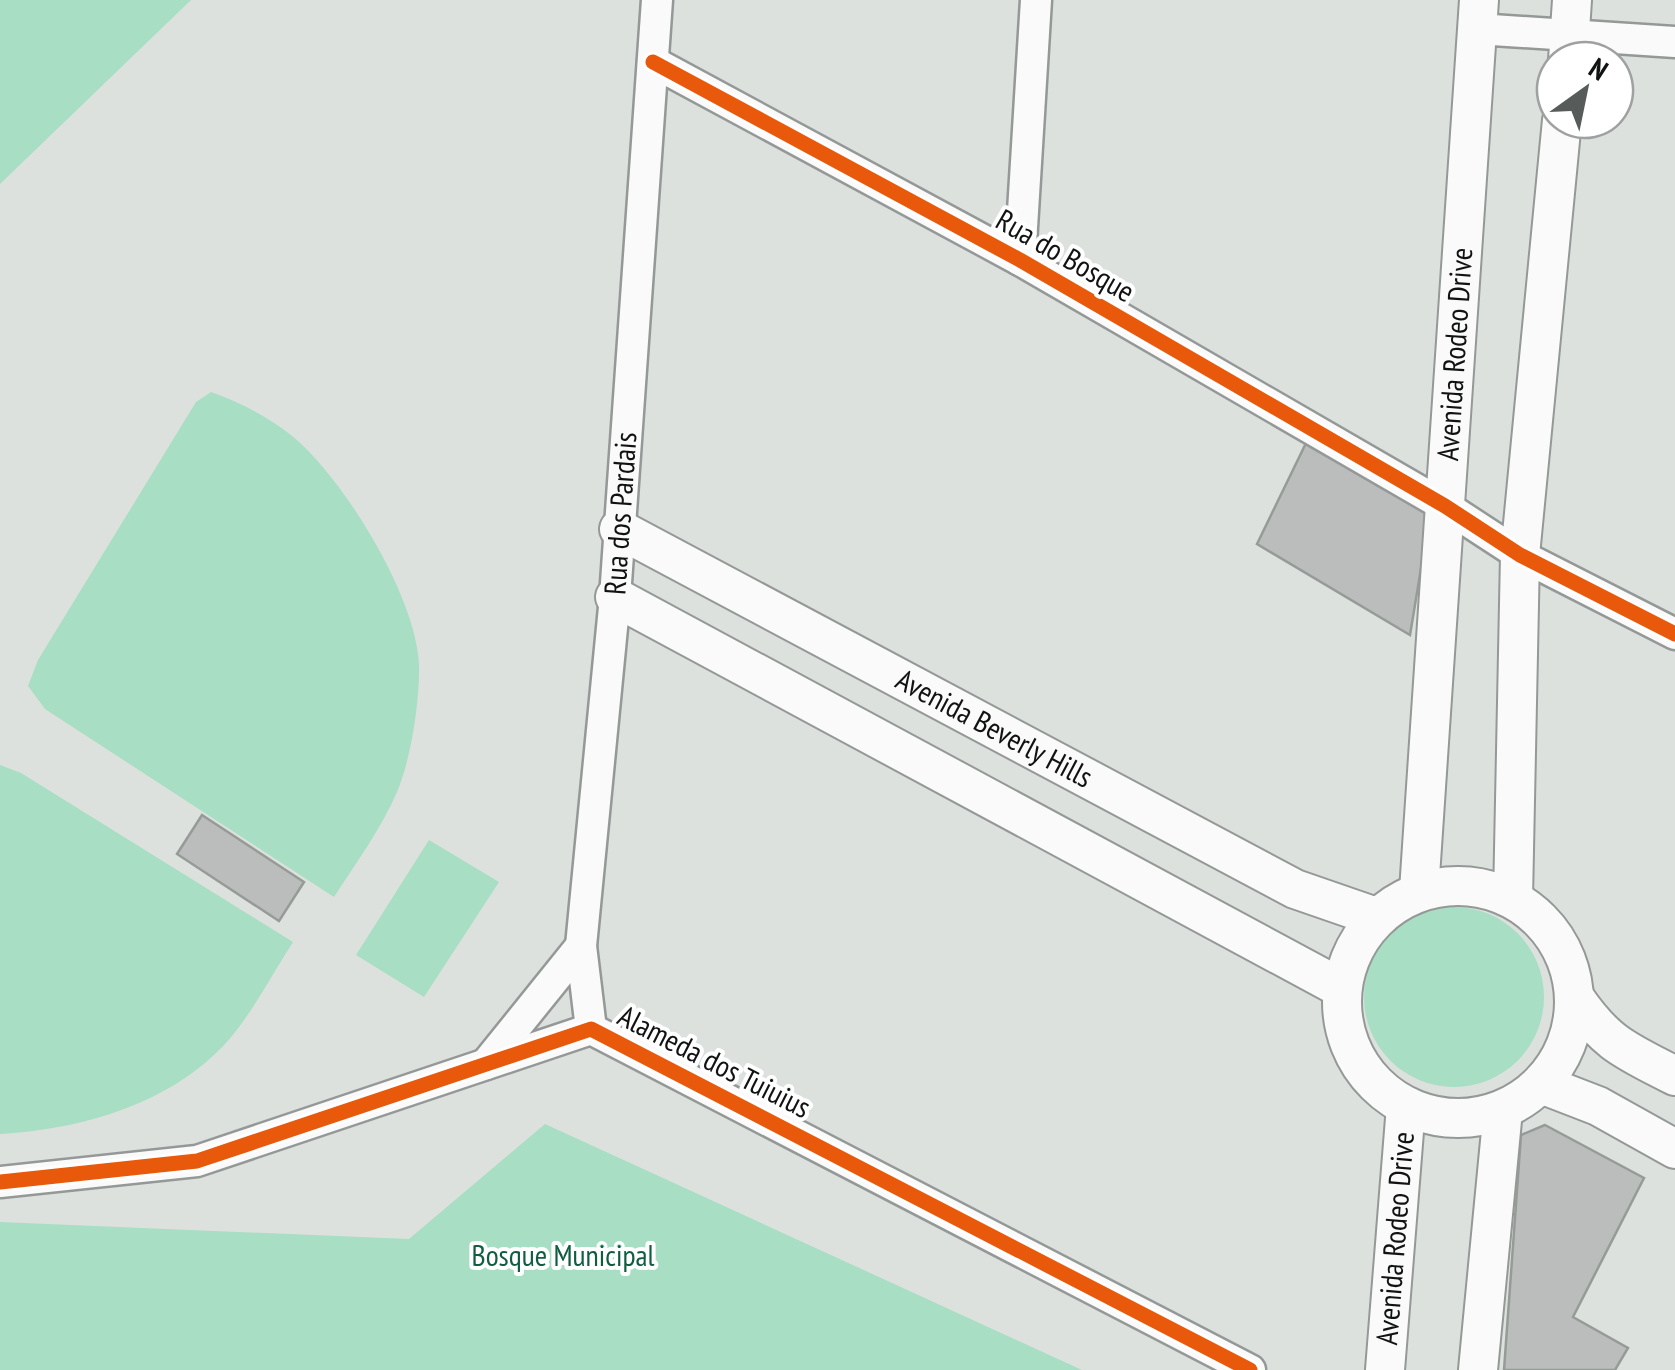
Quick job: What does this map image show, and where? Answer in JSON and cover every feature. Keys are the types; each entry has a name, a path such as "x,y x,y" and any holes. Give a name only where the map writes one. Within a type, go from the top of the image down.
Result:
{"street":[{"name":"Rua dos Pardais","path":"591,1029 581,946 615,597 657,0"},
{"path":"1020,260 1036,0"},
{"path":"1478,14 1570,32 1675,42"},
{"name":"Avenida Rodeo Drive","path":"1419,891 1478,14"},
{"name":"Rua do Bosque","path":"653,62 1020,260 1445,506 1520,555 1675,634"},
{"path":"1513,898 1520,555 1560,140"},
{"name":"Avenida Beverly Hills","path":"619,529 1295,889 1376,917"},
{"name":"Avenida Beverly Hills","path":"615,597 1341,988"},
{"path":"1450,885 1483,887 1513,898 1545,924 1567,958 1575,998 1572,1030 1560,1059 1541,1084 1503,1110 1471,1118 1437,1117 1406,1106 1376,1085 1355,1057 1342,1024 1341,988 1359,938 1376,917 1419,891 1450,885"},
{"path":"486,1064 581,946"},
{"path":"1575,998 1596,1029 1619,1047 1675,1076"},
{"name":"Alameda dos Tuiuius","path":"0,1182 197,1161 591,1029 1250,1370"},
{"path":"1541,1084 1598,1106 1675,1149"},
{"name":"Avenida Rodeo Drive","path":"1386,1370 1406,1106"},
{"path":"1478,1370 1503,1110"}],"green space":[{"path":"0,0 191,0 0,184"},
{"path":"211,392 282,428 333,479 391,573 415,636 418,695 402,779 384,819 334,897 45,709 28,686 38,660 196,402"},
{"path":"0,765 21,773 293,942 239,1027 191,1074 163,1092 100,1117 0,1134"},
{"path":"429,840 499,882 424,997 356,955"},
{"path":"1454,907 1489,914 1518,933 1537,962 1544,997 1537,1032 1518,1061 1489,1080 1454,1087 1419,1080 1390,1061 1371,1032 1364,997 1371,962 1390,933 1419,914"},
{"name":"Bosque Municipal","path":"545,1124 1082,1370 0,1370 0,1222 409,1239"}],"building":[{"path":"1307,441 1430,514 1410,635 1257,544"},
{"path":"202,815 304,882 279,921 177,854"},
{"path":"1545,1125 1644,1178 1573,1317 1628,1348 1615,1370 1504,1370 1521,1135"}],"cycle path":[{"path":"653,62 1020,260 1445,506 1520,555 1675,634"},
{"path":"0,1182 197,1161 591,1029 1250,1370"}]}
